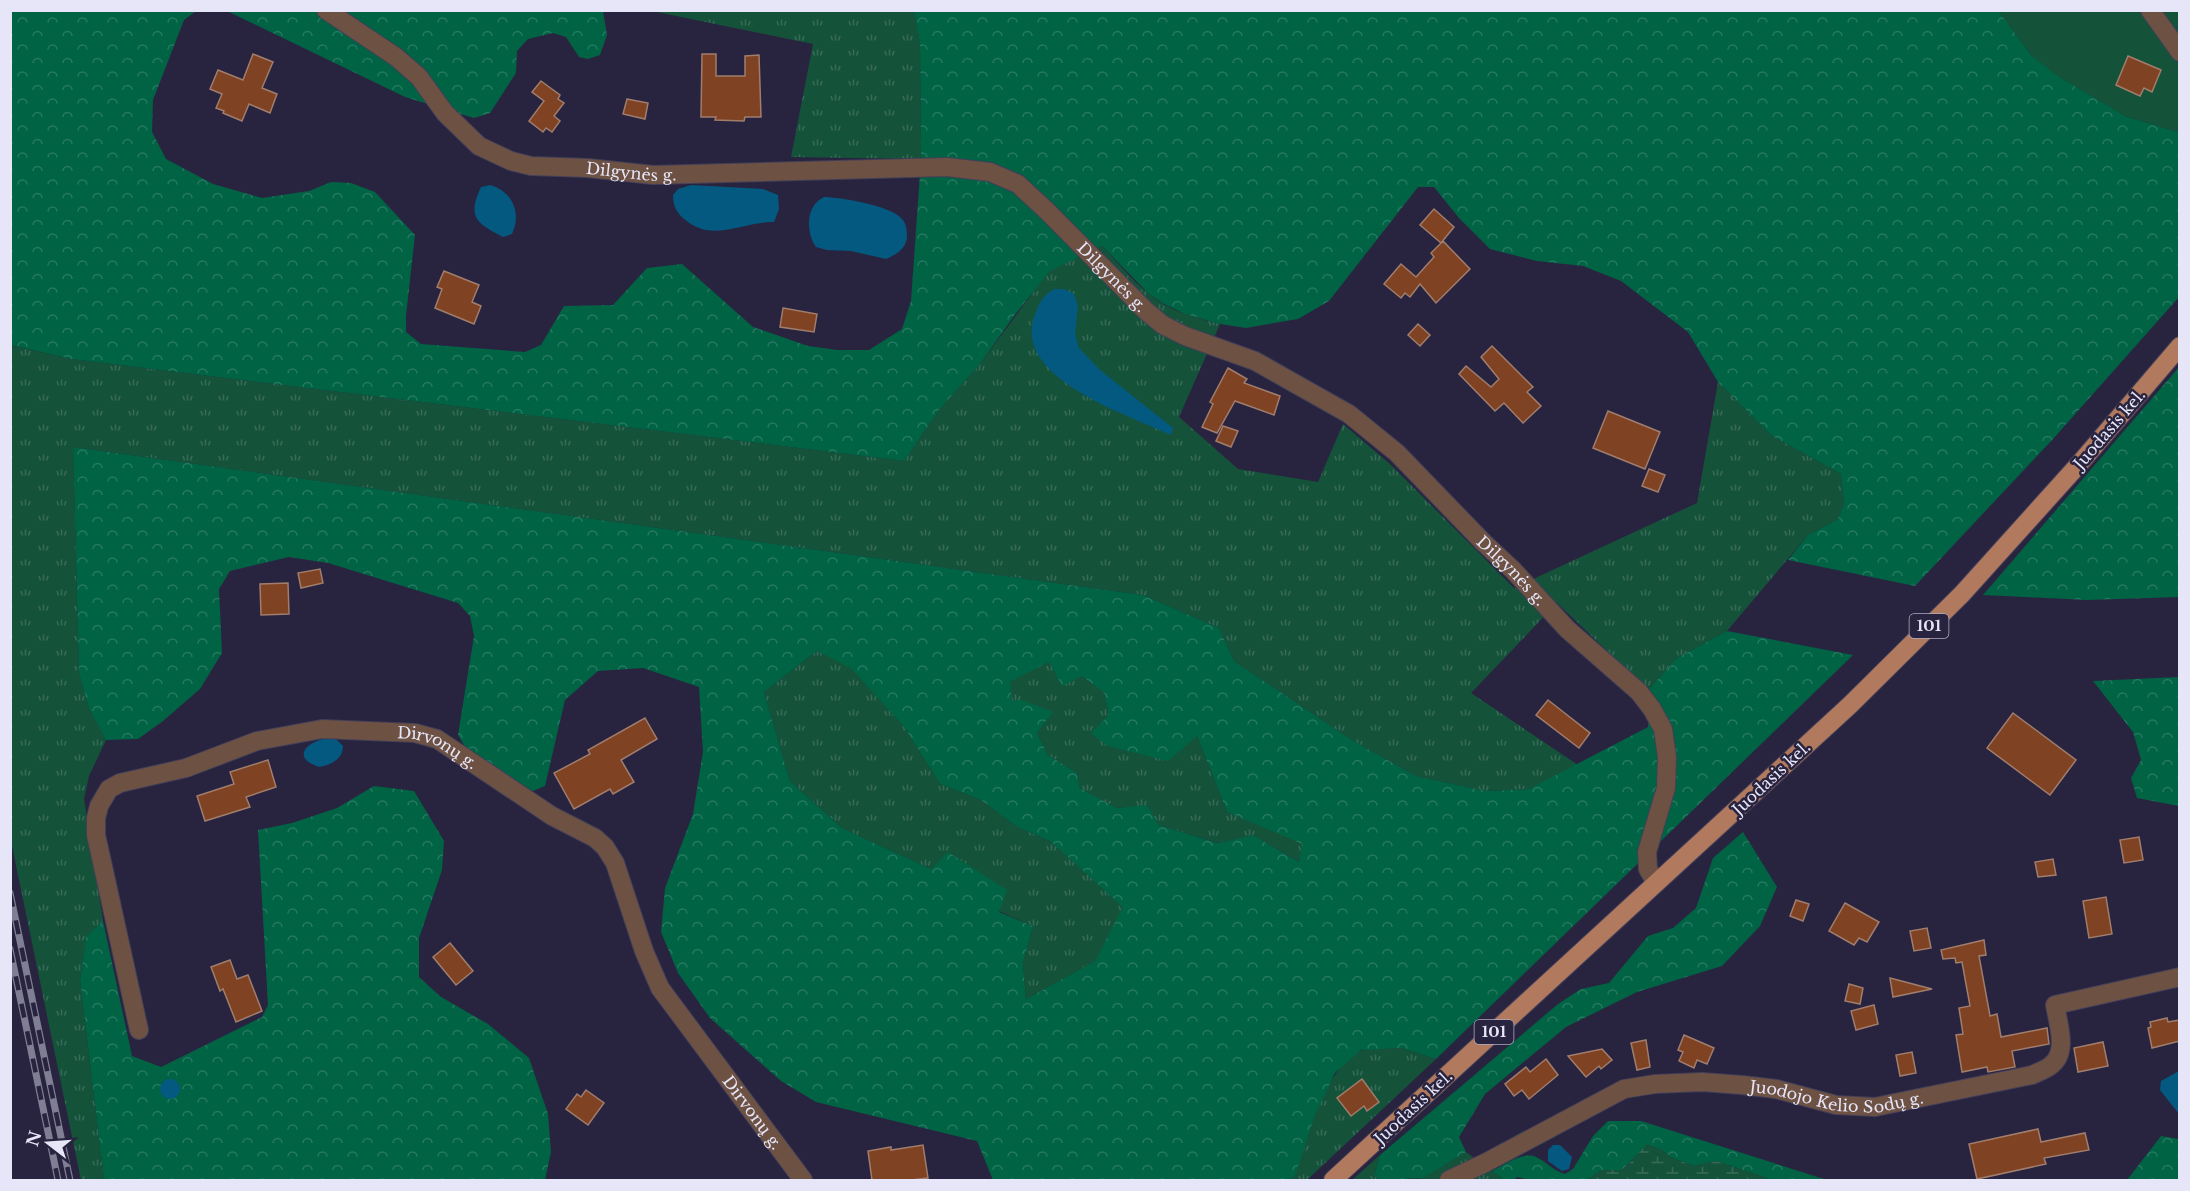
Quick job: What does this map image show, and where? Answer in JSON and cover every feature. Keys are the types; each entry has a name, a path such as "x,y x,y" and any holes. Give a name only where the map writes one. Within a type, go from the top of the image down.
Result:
{"main road":[{"name":"Juodasis kel.","path":"1333,1180 1850,705 1962,594 2080,463 2180,346"}],"street":[{"name":"Dilgynės g.","path":"326,10 396,57 419,77 445,113 479,146 511,161 531,166 588,168 652,175 947,167 990,172 1018,184 1146,311 1163,325 1205,344 1256,361 1285,376 1348,414 1397,453 1513,570 1567,629 1639,692 1663,729 1667,757 1666,788 1647,852 1648,870 1656,883"},
{"path":"2151,10 2180,52"},
{"name":"Dirvonų g.","path":"139,1030 96,834 99,806 109,789 120,783 186,768 256,741 322,729 415,734 437,739 552,816 595,838 605,847 615,863 644,951 660,988 803,1180"},
{"name":"Juodojo Kelio Sodų g.","path":"1449,1180 1624,1089 1641,1085 1702,1082 1742,1085 1776,1089 1836,1105 1875,1107 2032,1075 2050,1067 2060,1053 2061,1044 2055,1005 2180,977"}],"green space":[{"path":"11,11 196,11 184,20 153,100 152,132 166,159 213,184 262,198 309,191 331,182 351,183 375,192 415,235 406,332 421,344 525,352 541,345 564,306 613,305 647,268 682,264 753,327 808,346 837,350 869,350 902,329 911,301 921,159 920,44 914,11 1999,11 2032,56 2125,116 2179,132 2179,297 2053,439 1915,586 1788,560 1808,535 1838,519 1844,504 1841,474 1772,436 1718,382 1688,332 1621,281 1583,266 1537,261 1490,249 1459,218 1434,187 1418,187 1329,301 1298,319 1246,328 1220,324 1185,314 1149,294 1102,246 1050,271 980,364 939,410 904,461 71,359 11,345"},
{"path":"227,11 603,11 607,35 600,55 588,59 579,57 566,37 553,33 528,39 517,51 516,73 490,113 474,118 405,97"},
{"path":"652,11 914,11 920,44 921,159 791,157 813,44"},
{"path":"1999,11 2179,11 2179,132 2125,116 2059,77 2032,56"},
{"path":"1102,246 1139,285 1163,304 1220,324 1179,417 1238,469 1318,482 1343,424 1390,464 1514,588 1697,503 1718,382 1772,436 1841,474 1844,504 1838,519 1808,535 1727,631 1677,658 1648,690 1557,603 1471,693 1578,765 1529,789 1486,791 1416,776 1352,740 1234,661 1219,628 1143,595 73,447 79,674 89,709 106,740 89,776 84,799 103,921 86,938 80,980 104,1180 81,1180 11,841 10,345 71,359 904,461 939,410 980,364 1049,271"},
{"path":"2179,367 2179,597 2087,600 1983,595"},
{"path":"73,447 1143,595 1219,628 1234,661 1352,740 1416,776 1486,791 1529,789 1648,727 1648,690 1677,658 1727,631 1853,655 1436,1059 1402,1048 1361,1050 1335,1073 1315,1115 1295,1176 1290,1180 993,1180 977,1141 816,1102 781,1081 710,1018 678,973 661,932 665,888 693,814 703,752 699,687 643,668 598,671 565,700 545,786 533,791 470,755 458,735 474,636 470,616 458,603 328,563 289,557 230,571 219,589 222,653 200,689 138,739 106,740 89,709 79,674","holes":["817,651 852,669 904,727 940,784 981,800 1017,827 1050,841 1123,907 1095,961 1026,999 1023,963 1033,926 999,912 1007,890 948,852 931,869 842,828 790,781 764,692","1049,662 1062,686 1082,676 1104,693 1109,715 1091,733 1108,746 1168,761 1197,736 1227,812 1302,844 1299,862 1253,835 1218,843 1159,825 1147,805 1117,808 1080,788 1077,773 1048,755 1037,733 1053,712 1022,700 1012,701 1010,682"]},
{"path":"817,651 852,668 904,727 940,784 981,800 1017,827 1050,841 1124,907 1095,961 1026,999 1023,963 1033,926 999,911 931,869 842,828 790,781 764,692"},
{"path":"1049,662 1082,676 1104,693 1109,715 1197,736 1227,812 1303,844 1299,862 1253,835 1219,843 1159,825 1147,806 1117,808 1080,788 1077,773 1048,755 1037,733 1052,713 1012,701 1009,682"},
{"path":"2180,677 2179,806 2137,798 2131,778 2141,760 2133,732 2093,681"},
{"path":"374,786 414,791 444,841 442,870 419,938 419,977 441,997 488,1024 529,1058 548,1114 551,1152 545,1180 104,1180 80,980 86,937 103,921 132,1056 161,1067 262,1017 268,1005 258,830 292,823 337,808"},
{"path":"1743,832 1777,887 1760,926 1722,966 1637,992 1566,1027 1485,1094 1459,1137 1466,1152 1424,1178 1382,1180 1374,1176 1380,1155 1558,1004 1581,989 1609,983 1648,936 1673,928 1696,908 1713,858"},
{"path":"1402,1048 1436,1059 1307,1180 1290,1180 1295,1176 1311,1126 1327,1089 1348,1060 1364,1050"},
{"path":"1608,1121 1641,1121 1827,1180 1772,1180 1716,1161 1694,1166 1647,1145 1622,1170 1601,1170 1588,1180 1531,1180 1517,1177 1514,1180 1504,1180 1492,1171 1514,1159 1531,1156 1565,1174 1573,1169 1593,1136"},
{"path":"2161,1136 2179,1139 2179,1180 2127,1180"},
{"path":"1646,1145 1660,1149 1672,1158 1694,1166 1716,1161 1772,1180 1588,1180 1601,1170 1623,1170"},
{"path":"1466,1152 1504,1180 1406,1180 1424,1178"},
{"path":"1380,1155 1374,1176 1382,1180 1352,1180"}],"water":[{"path":"490,185 504,192 513,204 516,218 512,234 503,237 486,228 477,218 475,206 477,197 481,187"},
{"path":"691,185 763,189 778,195 779,209 774,222 719,231 698,228 679,214 673,200 673,195 678,189"},
{"path":"824,197 865,203 895,214 903,220 906,226 905,244 897,253 886,259 851,251 816,247 810,235 810,213 818,201"},
{"path":"1054,289 1063,289 1073,293 1078,305 1075,334 1079,348 1100,370 1173,428 1171,435 1079,392 1057,377 1041,359 1032,340 1034,318 1041,301"},
{"path":"329,738 337,740 343,746 336,761 319,767 305,759 305,750 309,745"},
{"path":"2179,1071 2179,1114 2160,1090 2161,1081"},
{"path":"170,1079 177,1082 180,1089 177,1096 170,1099 163,1096 160,1089 163,1082"},
{"path":"1553,1145 1560,1145 1572,1157 1569,1169 1562,1171 1548,1161 1548,1150"}],"building":[{"path":"253,54 273,62 262,88 277,94 270,113 249,104 242,121 216,108 222,94 210,89 218,70 243,80"},
{"path":"702,54 716,54 716,76 745,76 745,56 759,55 761,117 745,117 744,121 701,117"},
{"path":"2128,56 2161,70 2152,92 2144,88 2140,96 2116,85"},
{"path":"541,81 560,95 558,99 564,103 554,116 560,121 552,132 546,128 543,132 529,121 544,101 532,92"},
{"path":"627,99 648,103 645,119 623,114"},
{"path":"1434,209 1454,227 1441,243 1420,225"},
{"path":"1443,241 1470,269 1436,303 1420,284 1410,297 1405,293 1401,298 1384,284 1401,264 1416,277 1434,257 1431,253"},
{"path":"444,271 479,285 472,302 481,306 474,324 435,308 442,289 437,287"},
{"path":"783,308 817,314 814,332 780,327"},
{"path":"1418,324 1430,335 1420,346 1408,335"},
{"path":"1492,346 1533,387 1527,392 1541,406 1523,423 1504,403 1495,411 1459,374 1466,366 1491,387 1499,379 1481,357"},
{"path":"1228,368 1247,379 1244,383 1280,396 1274,415 1235,401 1217,433 1202,427 1213,404 1210,402"},
{"path":"1608,411 1660,432 1645,469 1593,448"},
{"path":"1223,426 1238,431 1231,447 1216,441"},
{"path":"1649,469 1665,475 1658,492 1642,486"},
{"path":"320,569 323,583 301,588 298,573"},
{"path":"288,583 289,614 261,615 260,584"},
{"path":"1548,700 1590,733 1579,748 1536,715"},
{"path":"2013,713 2076,760 2050,795 1987,748"},
{"path":"645,718 657,739 621,760 634,782 613,794 610,789 574,809 554,773 590,754 588,750"},
{"path":"268,760 276,787 246,797 250,807 205,821 197,796 234,784 230,772"},
{"path":"2139,837 2143,860 2124,863 2120,840"},
{"path":"2053,859 2056,875 2038,877 2035,862"},
{"path":"2106,897 2112,934 2089,938 2083,901"},
{"path":"1796,900 1809,904 1803,921 1790,916"},
{"path":"1845,903 1879,922 1867,942 1859,938 1854,945 1829,931"},
{"path":"1927,928 1931,948 1914,951 1910,931"},
{"path":"1984,940 1986,955 1979,956 1990,1016 1997,1014 2001,1037 2047,1028 2049,1044 2012,1051 2015,1067 1988,1072 1987,1067 1962,1072 1956,1035 1963,1034 1959,1008 1970,1006 1962,962 1956,963 1955,958 1943,959 1941,950"},
{"path":"450,943 473,971 456,985 433,957"},
{"path":"230,960 237,979 248,975 262,1011 236,1022 223,989 220,991 211,967"},
{"path":"1890,978 1932,989 1893,997"},
{"path":"1849,984 1863,988 1860,1004 1845,1001"},
{"path":"1874,1005 1878,1024 1856,1030 1851,1011"},
{"path":"2167,1018 2168,1022 2180,1020 2180,1041 2152,1048 2148,1028 2151,1027 2150,1022"},
{"path":"1684,1035 1714,1048 1707,1064 1697,1060 1694,1068 1679,1061 1683,1052 1678,1050"},
{"path":"1646,1040 1650,1067 1637,1070 1631,1043"},
{"path":"2103,1042 2108,1066 2078,1072 2074,1048"},
{"path":"1602,1049 1612,1060 1601,1069 1599,1066 1586,1077 1568,1056"},
{"path":"1912,1052 1916,1073 1900,1076 1896,1055"},
{"path":"1546,1059 1558,1075 1529,1099 1522,1090 1514,1096 1505,1084 1526,1067 1530,1072"},
{"path":"1362,1079 1379,1102 1367,1111 1364,1106 1351,1116 1337,1098"},
{"path":"586,1090 604,1103 588,1125 566,1109 577,1094 581,1097"},
{"path":"2038,1129 2041,1142 2085,1133 2089,1150 2044,1158 2046,1164 1977,1179 1969,1144"},
{"path":"923,1145 928,1178 872,1180 868,1151"}],"railway":[{"path":"10,893 70,1180"},
{"path":"10,949 58,1180"}]}
